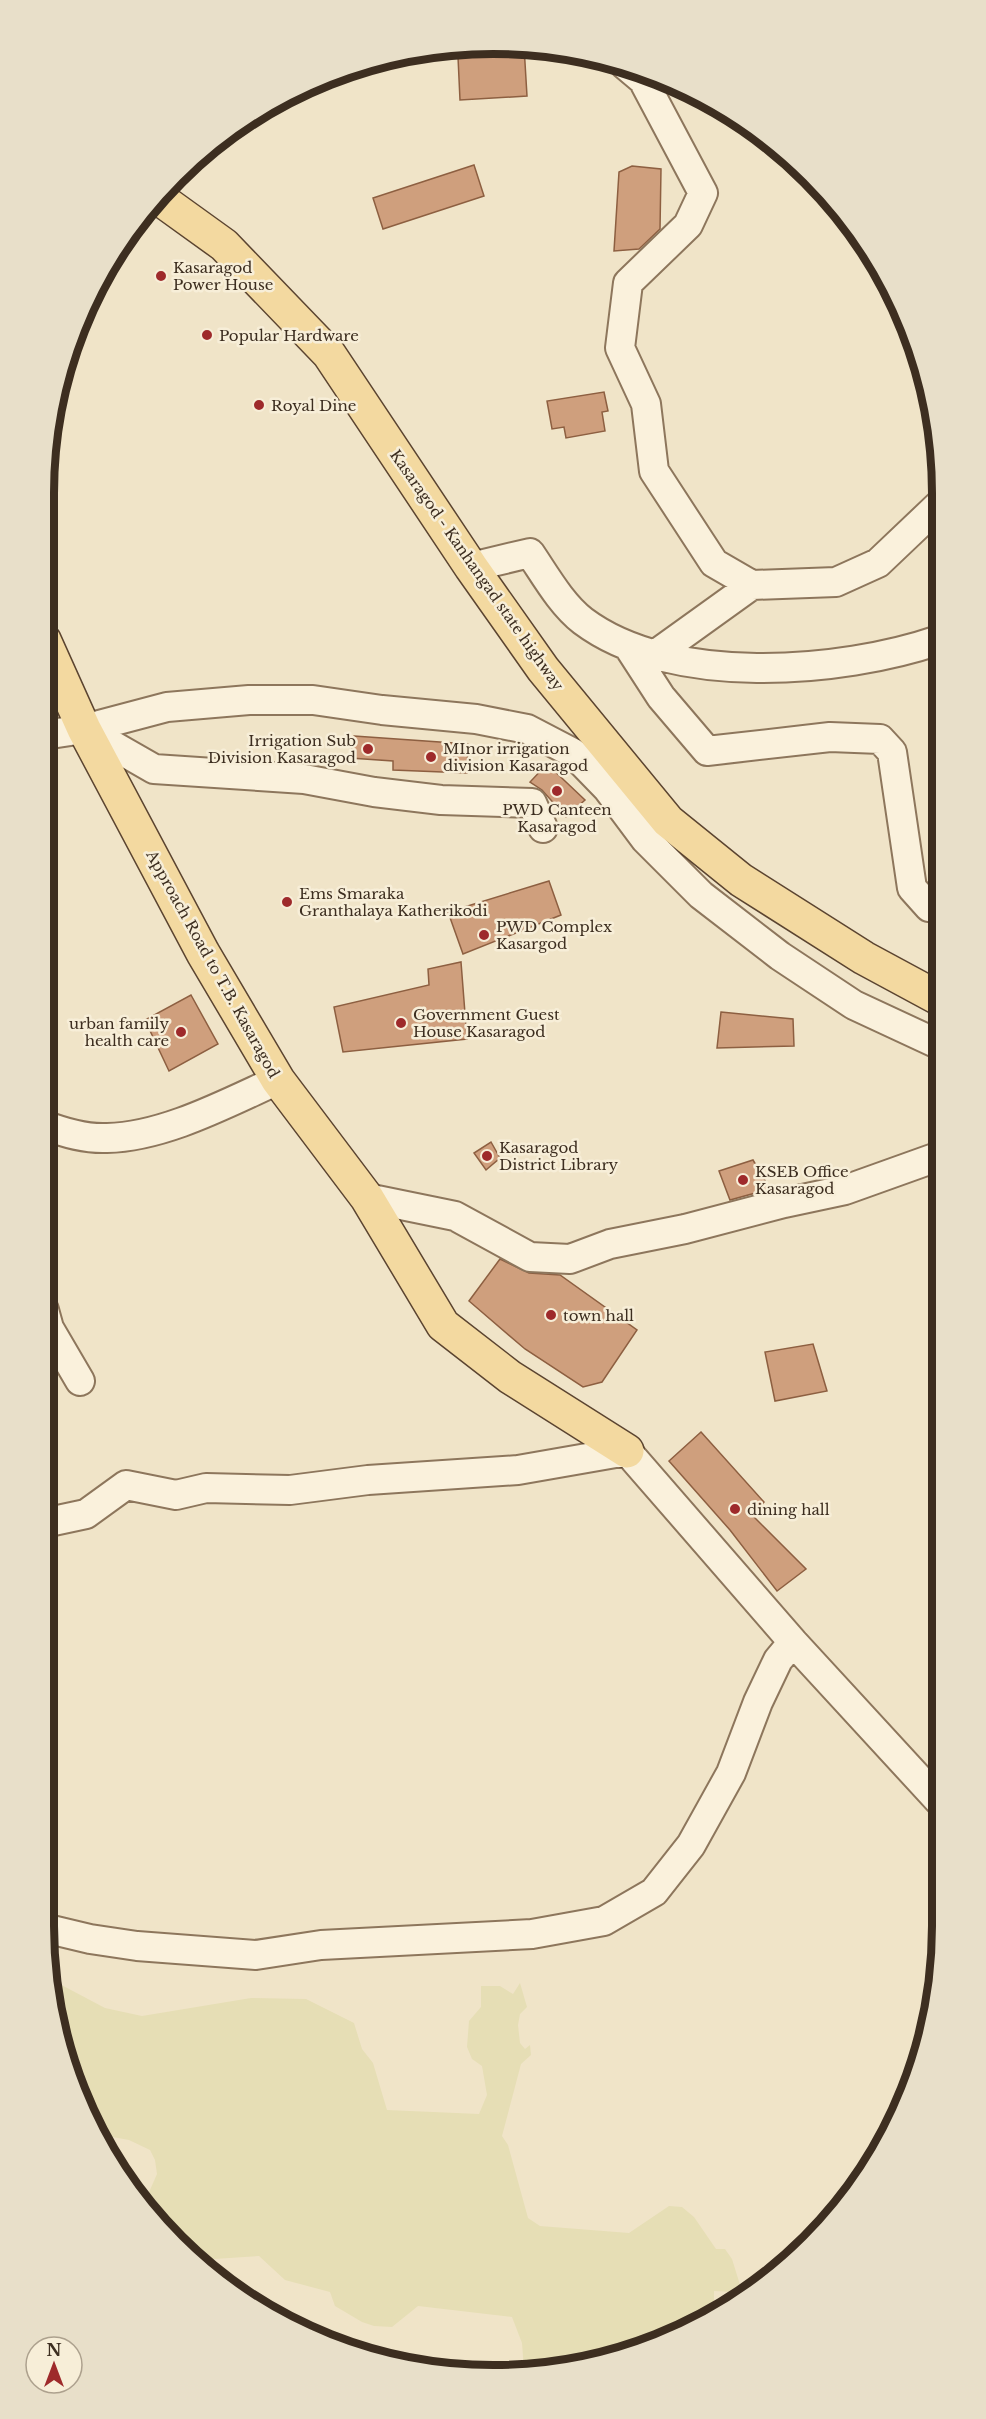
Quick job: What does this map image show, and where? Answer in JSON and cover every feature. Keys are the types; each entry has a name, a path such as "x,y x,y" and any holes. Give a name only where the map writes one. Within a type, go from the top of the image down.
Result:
{"main road":[{"name":"Kasaragod - Kanhangad state highway","path":"165,202 224,245 329,354 471,567 543,669 668,821 741,880 864,958 932,995"},
{"name":"Approach Road to T.B. Kasaragod","path":"54,662 84,729 203,952 278,1080 367,1198 443,1325 510,1377 627,1451"}],"street":[{"path":"643,80 703,193 687,225 628,283 620,348 646,404 654,471 714,563 752,585 836,582 878,563 932,512"},
{"path":"471,567 530,553 553,588 582,620 628,646 696,665 762,668 884,656 932,642"},
{"path":"656,654 752,585"},
{"path":"628,646 661,697 707,751 830,737 880,739 891,752 912,888 929,908 932,908"},
{"path":"54,734 84,729 167,707 249,700 313,699 382,710 476,719 527,729 573,753 607,788 645,839 701,895 780,956 854,1005 932,1041"},
{"path":"84,729 154,769 304,779 374,792 441,800 532,804 543,828"},
{"path":"54,1127 106,1139 144,1133 213,1110 278,1080"},
{"path":"367,1198 455,1216 530,1257 570,1259 610,1244 845,1190 932,1159"},
{"path":"54,1337 80,1381"},
{"path":"54,1522 87,1514 126,1485 176,1495 206,1488 291,1490 368,1480 518,1470 627,1451 793,1642 932,1793"},
{"path":"54,1930 90,1939 137,1946 256,1955 321,1945 532,1934 604,1921 654,1892 691,1845 731,1773 758,1702 778,1660 793,1642"}],"shaded area":[{"path":"58,1983 105,2008 142,2016 251,1998 306,1999 354,2023 362,2049 373,2063 387,2110 479,2114 487,2095 482,2066 472,2059 467,2047 469,2021 481,2007 481,1986 500,1986 513,1994 520,1983 527,2007 520,2014 518,2025 520,2043 525,2049 530,2045 531,2055 521,2064 502,2136 508,2145 528,2218 540,2226 629,2233 669,2206 682,2207 694,2217 716,2249 725,2249 732,2259 741,2288 733,2292 714,2291 714,2305 687,2320 634,2342 579,2357 524,2364 522,2343 512,2317 418,2306 392,2327 374,2326 362,2322 335,2306 330,2292 285,2280 259,2256 214,2259 203,2255 147,2196 157,2174 155,2160 150,2150 129,2140 108,2136 87,2094 69,2040"}],"building":[{"path":"525,55 527,96 460,100 458,57"},
{"path":"474,165 484,196 383,229 373,198"},
{"path":"632,166 661,169 660,229 639,249 614,251 619,172"},
{"path":"604,392 608,411 602,412 605,431 566,438 564,427 552,429 547,401"},
{"name":"MInor irrigation division Kasaragod","path":"354,736 468,744 467,773 393,770 393,761 350,758"},
{"name":"PWD Canteen Kasaragod","path":"547,764 585,800 566,817 542,790 530,782"},
{"name":"PWD Complex Kasargod","path":"549,881 561,915 463,954 448,912"},
{"name":"Government Guest House Kasaragod","path":"461,962 467,1039 343,1052 334,1007 429,985 428,969"},
{"name":"urban family health care","path":"191,995 218,1044 169,1071 145,1020"},
{"path":"721,1012 793,1019 794,1046 717,1048"},
{"name":"Kasaragod District Library","path":"491,1142 500,1158 486,1170 474,1153"},
{"name":"KSEB Office Kasaragod","path":"753,1160 770,1189 730,1200 719,1171"},
{"name":"town hall","path":"500,1259 529,1273 560,1275 637,1330 602,1382 583,1387 525,1349 469,1301"},
{"path":"813,1344 827,1391 775,1401 765,1352"},
{"name":"dining hall","path":"701,1432 764,1502 753,1516 806,1569 777,1591 730,1530 669,1461"}],"place":[{"name":"Kasaragod Power House","path":"161,276"},
{"name":"Popular Hardware","path":"207,335"},
{"name":"Royal Dine","path":"259,405"},
{"name":"Irrigation Sub Division Kasaragod","path":"368,749"},
{"name":"MInor irrigation division Kasaragod","path":"431,757"},
{"name":"PWD Canteen Kasaragod","path":"557,791"},
{"name":"Ems Smaraka Granthalaya Katherikodi","path":"287,902"},
{"name":"PWD Complex Kasargod","path":"484,935"},
{"name":"Government Guest House Kasaragod","path":"401,1023"},
{"name":"urban family health care","path":"181,1032"},
{"name":"Kasaragod District Library","path":"487,1156"},
{"name":"KSEB Office Kasaragod","path":"743,1180"},
{"name":"town hall","path":"551,1315"},
{"name":"dining hall","path":"735,1509"}]}
